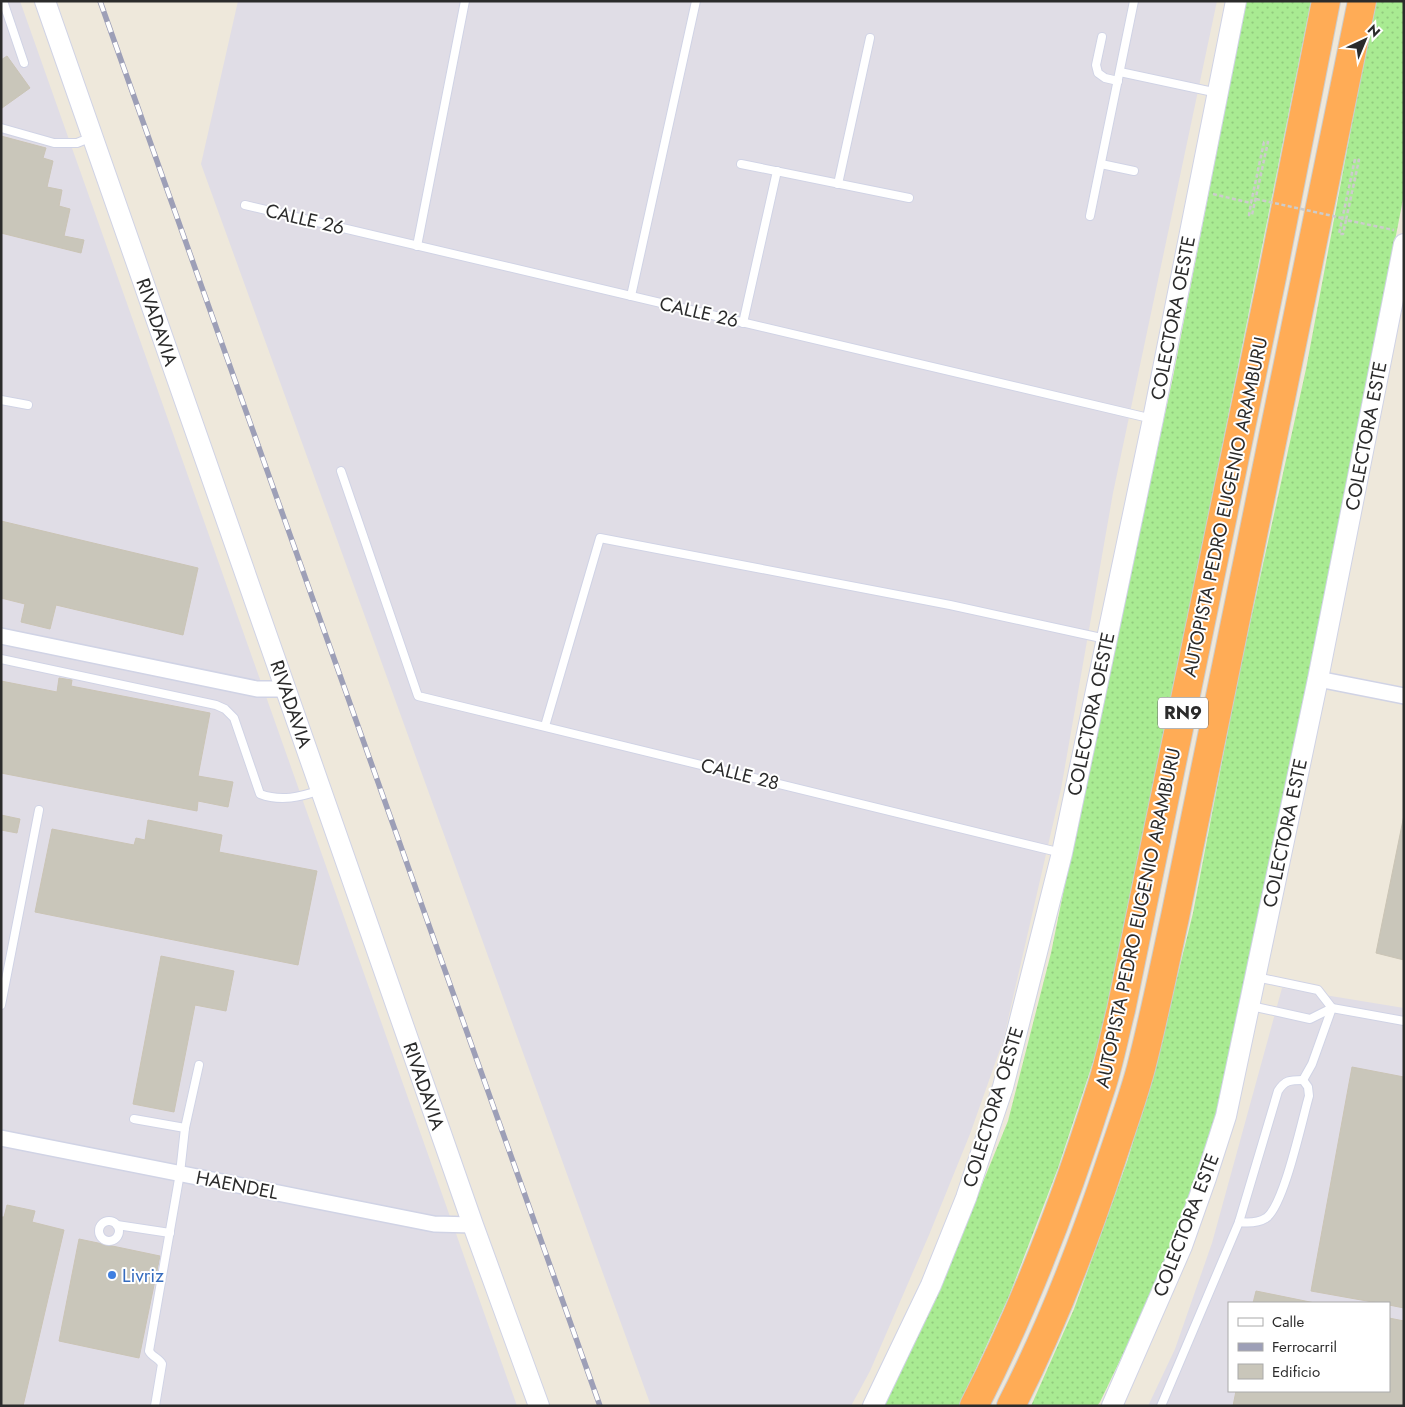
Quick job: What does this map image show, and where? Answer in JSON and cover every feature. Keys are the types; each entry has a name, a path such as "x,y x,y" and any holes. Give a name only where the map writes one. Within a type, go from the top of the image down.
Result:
{"highway":[{"name":"AUTOPISTA PEDRO EUGENIO ARAMBURU","path":"974,1406 998,1360 1032,1280 1101,1090 1121,1010 1268,297 1326,1"},
{"name":"AUTOPISTA PEDRO EUGENIO ARAMBURU","path":"1011,1406 1070,1277 1123,1124 1151,1031 1176,917 1362,1"}],"street":[{"name":"RIVADAVIA","path":"45,1 473,1225 539,1406"},
{"name":"COLECTORA OESTE","path":"873,1406 931,1285 975,1170 1003,1087 1062,853 1152,420 1236,1"},
{"name":"COLECTORA ESTE","path":"1112,1406 1182,1246 1226,1116 1318,679 1399,237"},
{"path":"1,636 257,689 286,689"},
{"path":"1318,679 1404,696"},
{"name":"HAENDEL","path":"1,1138 434,1224 473,1225"}],"lane":[{"path":"2,1 24,63"},
{"path":"417,246 466,1"},
{"path":"631,296 696,1"},
{"path":"1090,216 1134,1"},
{"path":"1102,37 1096,65 1098,73 1105,78 1119,76 1218,93"},
{"path":"838,184 870,38"},
{"path":"1,128 54,143 77,143 92,137"},
{"path":"741,164 910,198"},
{"path":"1101,164 1134,171"},
{"path":"743,323 776,171"},
{"name":"CALLE 26","path":"245,205 1152,420"},
{"path":"1,400 28,405"},
{"name":"CALLE 28","path":"341,471 418,696 1062,853"},
{"path":"545,726 600,538 950,605 1106,639"},
{"path":"1,659 216,705 225,709 234,718 260,794 271,798 288,798 321,790"},
{"path":"1,1005 39,810"},
{"path":"1255,977 1318,990 1332,1008"},
{"path":"1249,1006 1310,1018 1332,1008 1404,1021"},
{"path":"1303,1080 1312,1064 1332,1008"},
{"path":"155,1406 162,1364 149,1351 180,1173 185,1128 199,1065"},
{"path":"1161,1406 1240,1222 1278,1091 1282,1084 1289,1080 1303,1080"},
{"path":"1240,1222 1254,1223 1266,1218 1278,1201 1309,1096 1308,1087 1303,1080"},
{"path":"134,1119 185,1128"},
{"path":"117,1225 170,1233"}],"path":[{"path":"1264,142 1268,142 1252,216 1249,215 1251,203 1264,142"},
{"path":"1344,219 1339,234 1343,234 1344,219 1355,159 1359,160 1344,219"},
{"path":"1198,191 1251,203"},
{"path":"1256,199 1344,219 1399,237"}],"shaded area":[{"path":"1,1 20,1 517,1406 1,1406"},
{"path":"238,1 1217,1 1113,493 1061,789 1003,1041 970,1134 929,1235 870,1371 851,1406 651,1406 201,164"},
{"path":"1282,988 1404,1008 1404,1406 1148,1406 1175,1349 1212,1243"}],"green space":[{"path":"1246,1 1311,1 1128,918 1098,1047 1058,1168 1009,1296 959,1406 883,1406 939,1289 1008,1121 1051,953 1096,732 1173,377"},
{"path":"1375,1 1404,1 1404,194 1322,617 1218,1109 1195,1184 1157,1283 1100,1402 1097,1406 1031,1406 1074,1309 1128,1159 1157,1059 1193,913 1238,678 1306,369"}],"building":[{"path":"7,56 30,88 2,108 1,60"},
{"path":"1,136 46,148 43,158 53,161 47,187 62,190 59,206 70,209 64,236 84,240 81,253 1,233"},
{"path":"1,521 198,568 183,635 56,605 50,629 21,622 25,604 1,598"},
{"path":"59,678 72,680 71,686 210,713 198,776 233,782 228,807 198,801 197,811 1,773 1,681 57,692"},
{"path":"1,815 20,819 17,833 1,830"},
{"path":"1404,815 1404,960 1376,953"},
{"path":"148,820 222,835 219,852 317,871 298,965 35,912 52,829 134,845 136,838 145,840"},
{"path":"161,956 234,971 226,1011 195,1005 174,1112 133,1104"},
{"path":"1352,1067 1404,1077 1404,1308 1390,1305 1390,1302 1372,1302 1311,1291"},
{"path":"7,1205 35,1211 32,1222 64,1230 23,1406 1,1406 1,1217 4,1217"},
{"path":"79,1239 160,1256 139,1358 59,1341"},
{"path":"1256,1291 1310,1302 1253,1302"},
{"path":"1390,1318 1404,1321 1404,1406 1233,1406 1236,1392 1390,1392"}],"railway":[{"path":"100,1 600,1406"}],"place":[{"name":"Livriz","path":"112,1275"}]}
